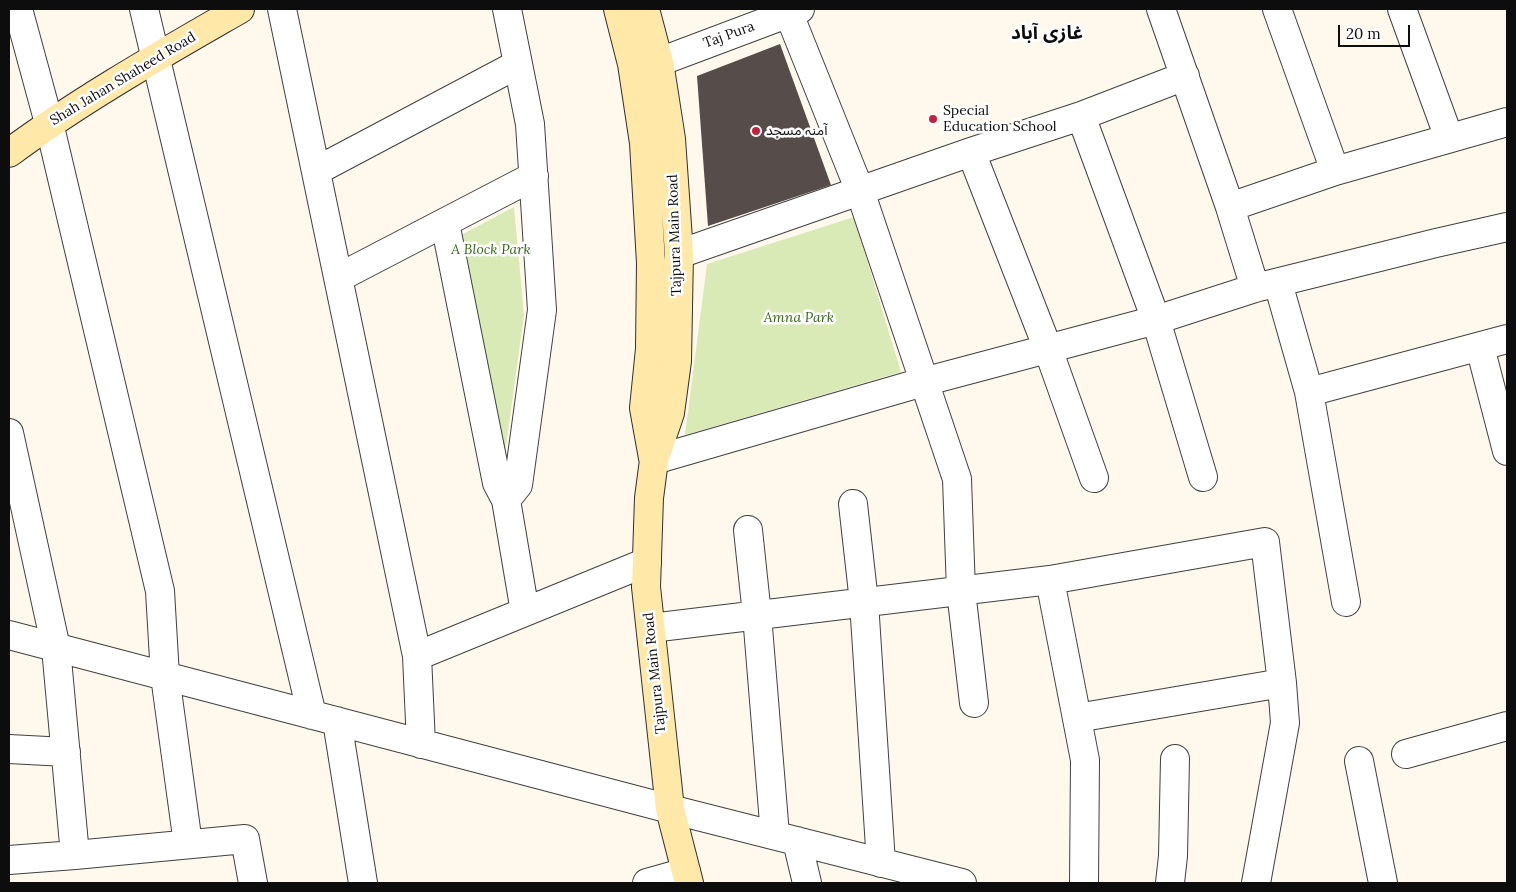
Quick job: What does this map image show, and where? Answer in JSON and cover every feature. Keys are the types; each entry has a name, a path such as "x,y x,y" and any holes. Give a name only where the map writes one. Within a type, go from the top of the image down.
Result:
{"street":[{"path":"18,9 48,123 160,591 164,676 188,844"},
{"path":"144,9 324,718 363,883"},
{"name":"Shah Jahan Shaheed Road","path":"9,153 48,123 240,9"},
{"path":"282,9 418,656 421,744"},
{"path":"506,500 518,484 542,310 530,124 507,9"},
{"name":"Tajpura Main Road","path":"618,9 632,64 644,144 651,263 650,349 644,408 654,460"},
{"name":"Tajpura Main Road","path":"645,9 658,62 670,140 678,254 678,361 670,413 654,460 649,498 646,587 670,809 688,877"},
{"path":"1161,9 1230,207 1267,285 1309,392 1346,602"},
{"path":"1277,9 1335,171"},
{"path":"1402,9 1449,138"},
{"path":"792,10 860,191 957,479 960,591 974,702"},
{"name":"Taj Pura","path":"658,62 792,10"},
{"path":"316,171 518,64"},
{"path":"678,254 971,152 1081,116 1185,76"},
{"path":"1081,116 1156,320 1203,478"},
{"path":"1230,207 1335,171 1507,122"},
{"path":"971,152 1048,349 1094,478"},
{"path":"338,278 534,176"},
{"path":"446,223 497,483 506,500 525,612"},
{"path":"654,460 923,382 1156,320 1267,285 1436,243 1507,228"},
{"path":"1309,392 1507,339"},
{"path":"1480,347 1507,451"},
{"path":"9,433 56,648 76,855"},
{"path":"853,504 864,602 882,863"},
{"path":"748,530 786,838 806,883"},
{"path":"651,628 1050,580 1265,542 1285,724 1256,883"},
{"path":"418,656 647,562"},
{"path":"1050,580 1085,760 1084,883"},
{"path":"9,635 670,809 962,883"},
{"path":"1077,718 1282,683"},
{"path":"1406,754 1507,726"},
{"path":"9,749 66,752"},
{"path":"1170,883 1174,856 1175,758"},
{"path":"1359,761 1383,883"},
{"path":"9,860 245,839 253,883"},
{"path":"647,883 688,877"}],"green space":[{"name":"A Block Park","path":"514,207 524,315 503,468 461,235"},
{"name":"Amna Park","path":"854,217 901,372 685,435 707,264"}],"building":[{"name":"آمنہ مسجد","path":"780,44 831,185 708,226 697,76"}],"place":[{"name":"Special Education School","path":"933,119"},
{"name":"آمنہ مسجد","path":"756,131"}],"district":[{"name":"غازى آباد","path":"1047,34"}]}
